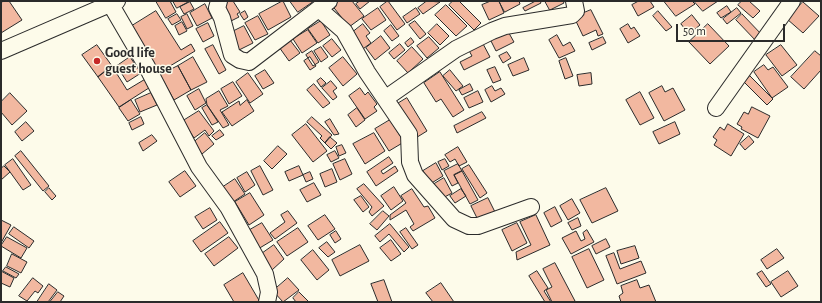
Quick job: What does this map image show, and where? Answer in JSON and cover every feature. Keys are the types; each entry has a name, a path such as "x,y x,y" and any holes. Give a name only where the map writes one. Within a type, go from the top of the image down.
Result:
{"street":[{"path":"219,1 217,8 222,18 232,55 240,60 249,62 324,5 344,31 367,72 409,134 411,169 454,219 469,226 478,226 531,207"},
{"path":"386,98 456,48 505,26 572,15 576,11 574,1"},
{"path":"716,108 792,1"},
{"path":"1,51 114,3 199,166 228,207 265,274 269,292 267,302"}],"building":[{"path":"4,1 9,1 22,20 1,33 1,3"},
{"path":"156,1 170,1 176,12 166,18"},
{"path":"173,1 187,1 188,2 177,8"},
{"path":"221,1 233,1 240,12 237,14 239,17 229,22"},
{"path":"283,1 291,17 268,30 259,14"},
{"path":"290,1 314,1 298,12"},
{"path":"336,1 352,1 364,16 349,27 331,4"},
{"path":"360,1 370,1 360,9 356,4"},
{"path":"388,1 405,24 397,30 380,7"},
{"path":"427,1 440,2 423,14 418,8"},
{"path":"453,1 459,1 481,23 474,30 449,5"},
{"path":"491,1 499,1 504,13 489,20 482,5"},
{"path":"499,1 519,1 520,4 505,12"},
{"path":"536,1 540,1 541,3 525,11 523,8"},
{"path":"545,1 563,1 564,3 550,10"},
{"path":"639,1 650,1 654,7 638,16 632,5"},
{"path":"664,1 692,1 695,4 676,16"},
{"path":"694,1 718,1 703,11"},
{"path":"742,1 749,1 760,11 753,18 738,5"},
{"path":"190,2 194,9 184,14 180,7"},
{"path":"803,2 819,16 803,33 787,19"},
{"path":"205,4 212,18 197,26 190,13"},
{"path":"446,5 467,26 456,36 435,15"},
{"path":"727,6 731,12 721,18 717,13"},
{"path":"378,8 386,20 371,30 362,19"},
{"path":"416,8 420,14 407,23 403,17"},
{"path":"737,8 741,13 727,24 723,19"},
{"path":"591,10 603,34 598,36 596,30 583,36 574,17"},
{"path":"156,11 181,50 191,44 195,51 155,75 127,29"},
{"path":"245,11 248,17 244,20 240,14"},
{"path":"658,11 672,27 666,31 653,16"},
{"path":"177,14 181,20 172,25 168,19"},
{"path":"187,14 193,26 187,29 181,17"},
{"path":"742,14 763,36 757,42 736,20"},
{"path":"692,15 700,25 689,34 681,24"},
{"path":"258,16 268,34 255,40 245,23"},
{"path":"321,21 330,35 318,43 308,29"},
{"path":"415,21 426,34 420,39 409,25"},
{"path":"182,22 187,31 179,35 175,26"},
{"path":"208,23 214,36 203,42 196,29"},
{"path":"363,24 370,33 366,36 371,43 360,51 348,36"},
{"path":"437,24 449,36 440,45 428,33"},
{"path":"628,24 631,29 634,27 640,36 628,43 620,29"},
{"path":"708,24 729,46 710,64 689,42"},
{"path":"391,25 399,36 392,41 384,31"},
{"path":"244,26 253,43 239,50 230,33"},
{"path":"506,28 514,42 496,51 489,37"},
{"path":"308,30 317,43 302,53 293,39"},
{"path":"557,35 563,46 570,42 575,51 559,58 549,40"},
{"path":"381,36 390,48 375,60 366,48"},
{"path":"429,37 439,48 427,58 417,46"},
{"path":"603,37 606,43 592,50 589,43"},
{"path":"411,38 414,42 408,47 405,43"},
{"path":"332,39 341,50 332,57 323,46"},
{"path":"290,40 300,53 289,61 279,47"},
{"path":"481,40 490,57 464,70 460,62 472,56 467,47"},
{"path":"400,44 405,50 394,59 389,53"},
{"name":"Good life guest house","path":"97,45 112,66 98,77 82,55"},
{"path":"213,45 226,70 219,74 205,49"},
{"path":"781,45 797,65 782,76 766,55"},
{"path":"321,47 328,57 321,62 314,51"},
{"path":"412,47 423,59 408,73 397,61"},
{"path":"312,51 319,62 313,66 306,55"},
{"path":"815,51 821,56 821,70 804,89 791,77"},
{"path":"507,52 511,58 503,63 499,56"},
{"path":"130,57 141,73 127,82 117,66"},
{"path":"193,57 207,82 191,90 178,66"},
{"path":"310,57 316,66 310,70 304,61"},
{"path":"343,57 357,74 343,86 329,68"},
{"path":"524,58 529,70 513,76 508,65"},
{"path":"566,58 573,76 565,79 559,61"},
{"path":"764,65 768,70 773,67 788,87 772,98 754,72"},
{"path":"112,66 127,90 147,78 152,86 119,107 98,77"},
{"path":"178,66 191,90 174,100 160,75"},
{"path":"495,67 501,80 493,83 487,70"},
{"path":"265,70 274,83 263,89 255,76"},
{"path":"450,70 463,86 456,91 443,76"},
{"path":"440,72 464,110 453,117 441,99 436,102 424,83"},
{"path":"248,73 263,94 250,103 236,82"},
{"path":"591,73 592,84 579,86 577,75"},
{"path":"750,76 773,99 767,105 744,82"},
{"path":"321,78 326,83 321,87 317,81"},
{"path":"331,81 337,88 333,91 337,97 333,100 322,88"},
{"path":"233,82 242,96 229,104 221,89"},
{"path":"314,84 330,103 323,108 307,90"},
{"path":"470,84 473,90 462,95 459,90"},
{"path":"492,86 495,91 501,88 505,94 491,102 485,90"},
{"path":"662,86 665,92 673,88 685,110 664,121 649,93"},
{"path":"360,88 365,95 368,92 377,104 374,107 377,111 365,119 349,96"},
{"path":"199,89 206,103 195,110 187,96"},
{"path":"219,91 228,106 220,110 229,125 223,128 207,105 206,99"},
{"path":"478,91 483,102 469,108 464,98"},
{"path":"640,92 654,118 640,125 626,100"},
{"path":"10,93 27,111 12,125 1,112 1,102"},
{"path":"151,93 157,105 140,112 135,100"},
{"path":"407,98 427,131 414,139 394,106"},
{"path":"131,100 140,114 128,121 119,108"},
{"path":"247,100 254,111 232,126 222,112 239,101 240,105"},
{"path":"207,105 218,122 212,125 202,108"},
{"path":"752,107 770,116 758,138 741,129 742,127 737,124 744,112 748,114"},
{"path":"357,108 365,120 356,127 348,115"},
{"path":"199,111 214,131 209,136 205,130 194,138 183,121"},
{"path":"482,112 486,118 457,133 454,126"},
{"path":"141,117 144,124 132,130 129,123"},
{"path":"312,117 332,135 325,143 320,138 322,136 307,122"},
{"path":"330,119 339,134 334,135 325,122"},
{"path":"390,120 404,142 389,151 375,129"},
{"path":"26,122 34,131 22,141 15,132"},
{"path":"675,122 680,134 659,144 653,132"},
{"path":"306,124 327,151 313,162 292,135"},
{"path":"728,124 744,134 731,156 714,145 717,140 713,137 720,127 724,130"},
{"path":"220,130 224,135 216,140 212,136"},
{"path":"205,133 214,144 202,154 193,143"},
{"path":"374,133 385,151 365,164 353,144"},
{"path":"152,135 157,141 143,151 139,143"},
{"path":"749,136 754,142 745,150 740,144"},
{"path":"330,137 337,143 331,149 325,143"},
{"path":"342,145 346,153 339,156 336,147"},
{"path":"278,146 287,154 272,169 264,161"},
{"path":"458,147 467,162 459,166 455,159 450,162 445,155"},
{"path":"21,151 49,186 43,191 15,156"},
{"path":"335,151 339,158 331,162 327,155"},
{"path":"389,157 393,163 381,171 383,174 395,166 398,171 376,186 367,172"},
{"path":"13,159 31,185 23,190 5,165"},
{"path":"345,159 352,174 340,180 333,164"},
{"path":"445,159 449,166 442,170 438,162"},
{"path":"436,163 443,176 430,184 423,171"},
{"path":"458,164 462,171 454,175 458,183 452,186 444,171"},
{"path":"469,165 487,193 480,198 462,169"},
{"path":"4,166 10,172 1,180 1,169"},
{"path":"260,166 273,190 263,195 251,171"},
{"path":"299,166 303,175 289,181 285,172"},
{"path":"332,169 337,182 325,187 320,174"},
{"path":"185,171 196,186 180,197 169,182"},
{"path":"462,171 478,200 470,204 454,175"},
{"path":"247,172 255,185 245,192 237,178"},
{"path":"310,172 313,179 306,182 303,175"},
{"path":"444,178 452,193 439,200 431,186"},
{"path":"235,179 245,194 230,204 220,189"},
{"path":"314,183 321,195 307,202 300,190"},
{"path":"364,184 384,206 372,216 369,212 372,207 357,189"},
{"path":"394,187 403,201 391,210 381,196"},
{"path":"49,188 56,196 52,200 45,192"},
{"path":"606,188 618,211 592,223 580,200"},
{"path":"412,189 424,207 428,206 435,218 413,231 410,227 414,224 406,210 390,220 390,215 406,203 401,196"},
{"path":"461,189 466,196 455,203 450,196"},
{"path":"250,193 264,215 249,225 235,202"},
{"path":"361,196 369,207 363,212 354,200"},
{"path":"488,198 496,214 479,222 471,206"},
{"path":"572,199 580,213 568,220 560,206"},
{"path":"555,207 562,221 551,227 544,213"},
{"path":"210,208 217,220 203,229 195,217"},
{"path":"288,211 297,223 275,239 270,233 285,222 281,215"},
{"path":"383,211 389,216 377,230 370,224"},
{"path":"325,215 335,229 318,240 308,226"},
{"path":"536,215 550,245 517,260 516,252 531,245 520,222"},
{"path":"578,218 581,226 572,230 568,223"},
{"path":"1,220 11,225 1,243"},
{"path":"220,222 228,233 201,252 193,241"},
{"path":"262,223 273,240 258,249 248,231"},
{"path":"517,223 527,243 512,251 502,230"},
{"path":"390,224 409,247 404,252 389,234 380,242 375,236"},
{"path":"14,227 34,241 29,248 9,234"},
{"path":"298,228 308,242 287,256 277,242"},
{"path":"406,228 418,245 412,249 400,232"},
{"path":"587,230 594,242 571,254 562,238 576,231 581,241 585,239 583,233"},
{"path":"336,231 341,239 335,243 330,235"},
{"path":"7,237 27,248 21,258 1,246"},
{"path":"229,237 238,248 214,266 205,254"},
{"path":"606,239 610,247 596,254 592,246"},
{"path":"391,240 401,254 391,261 380,248"},
{"path":"327,242 335,252 328,257 319,248"},
{"path":"274,245 284,259 272,270 260,255"},
{"path":"360,245 369,261 340,276 332,260"},
{"path":"635,246 639,258 621,264 617,251"},
{"path":"589,249 604,280 587,288 572,257"},
{"path":"777,249 784,258 767,269 761,260"},
{"path":"313,250 329,270 317,280 301,260"},
{"path":"614,253 620,269 641,261 646,273 617,284 606,256"},
{"path":"12,254 27,262 21,273 7,266"},
{"path":"555,263 575,301 573,302 552,302 546,290 552,287 543,269"},
{"path":"6,267 19,274 16,278 3,271"},
{"path":"1,271 14,278 10,287 1,283"},
{"path":"537,271 548,288 544,291 551,302 545,302 529,276"},
{"path":"762,271 771,284 766,287 757,274"},
{"path":"788,271 798,286 781,297 771,282"},
{"path":"243,273 260,302 234,302 224,285"},
{"path":"33,278 43,286 38,293 35,291 27,301 19,296"},
{"path":"288,278 299,290 283,302 273,291"},
{"path":"384,280 392,302 378,302 371,284"},
{"path":"637,280 640,288 649,285 656,302 621,302 619,296 623,293 621,286"},
{"path":"441,283 454,302 433,302 426,293"},
{"path":"49,284 57,290 48,302 37,302"},
{"path":"58,292 64,296 60,302 50,302"},
{"path":"299,292 309,302 296,302 293,298"}],"place":[{"name":"Good life guest house","path":"97,61"}]}
